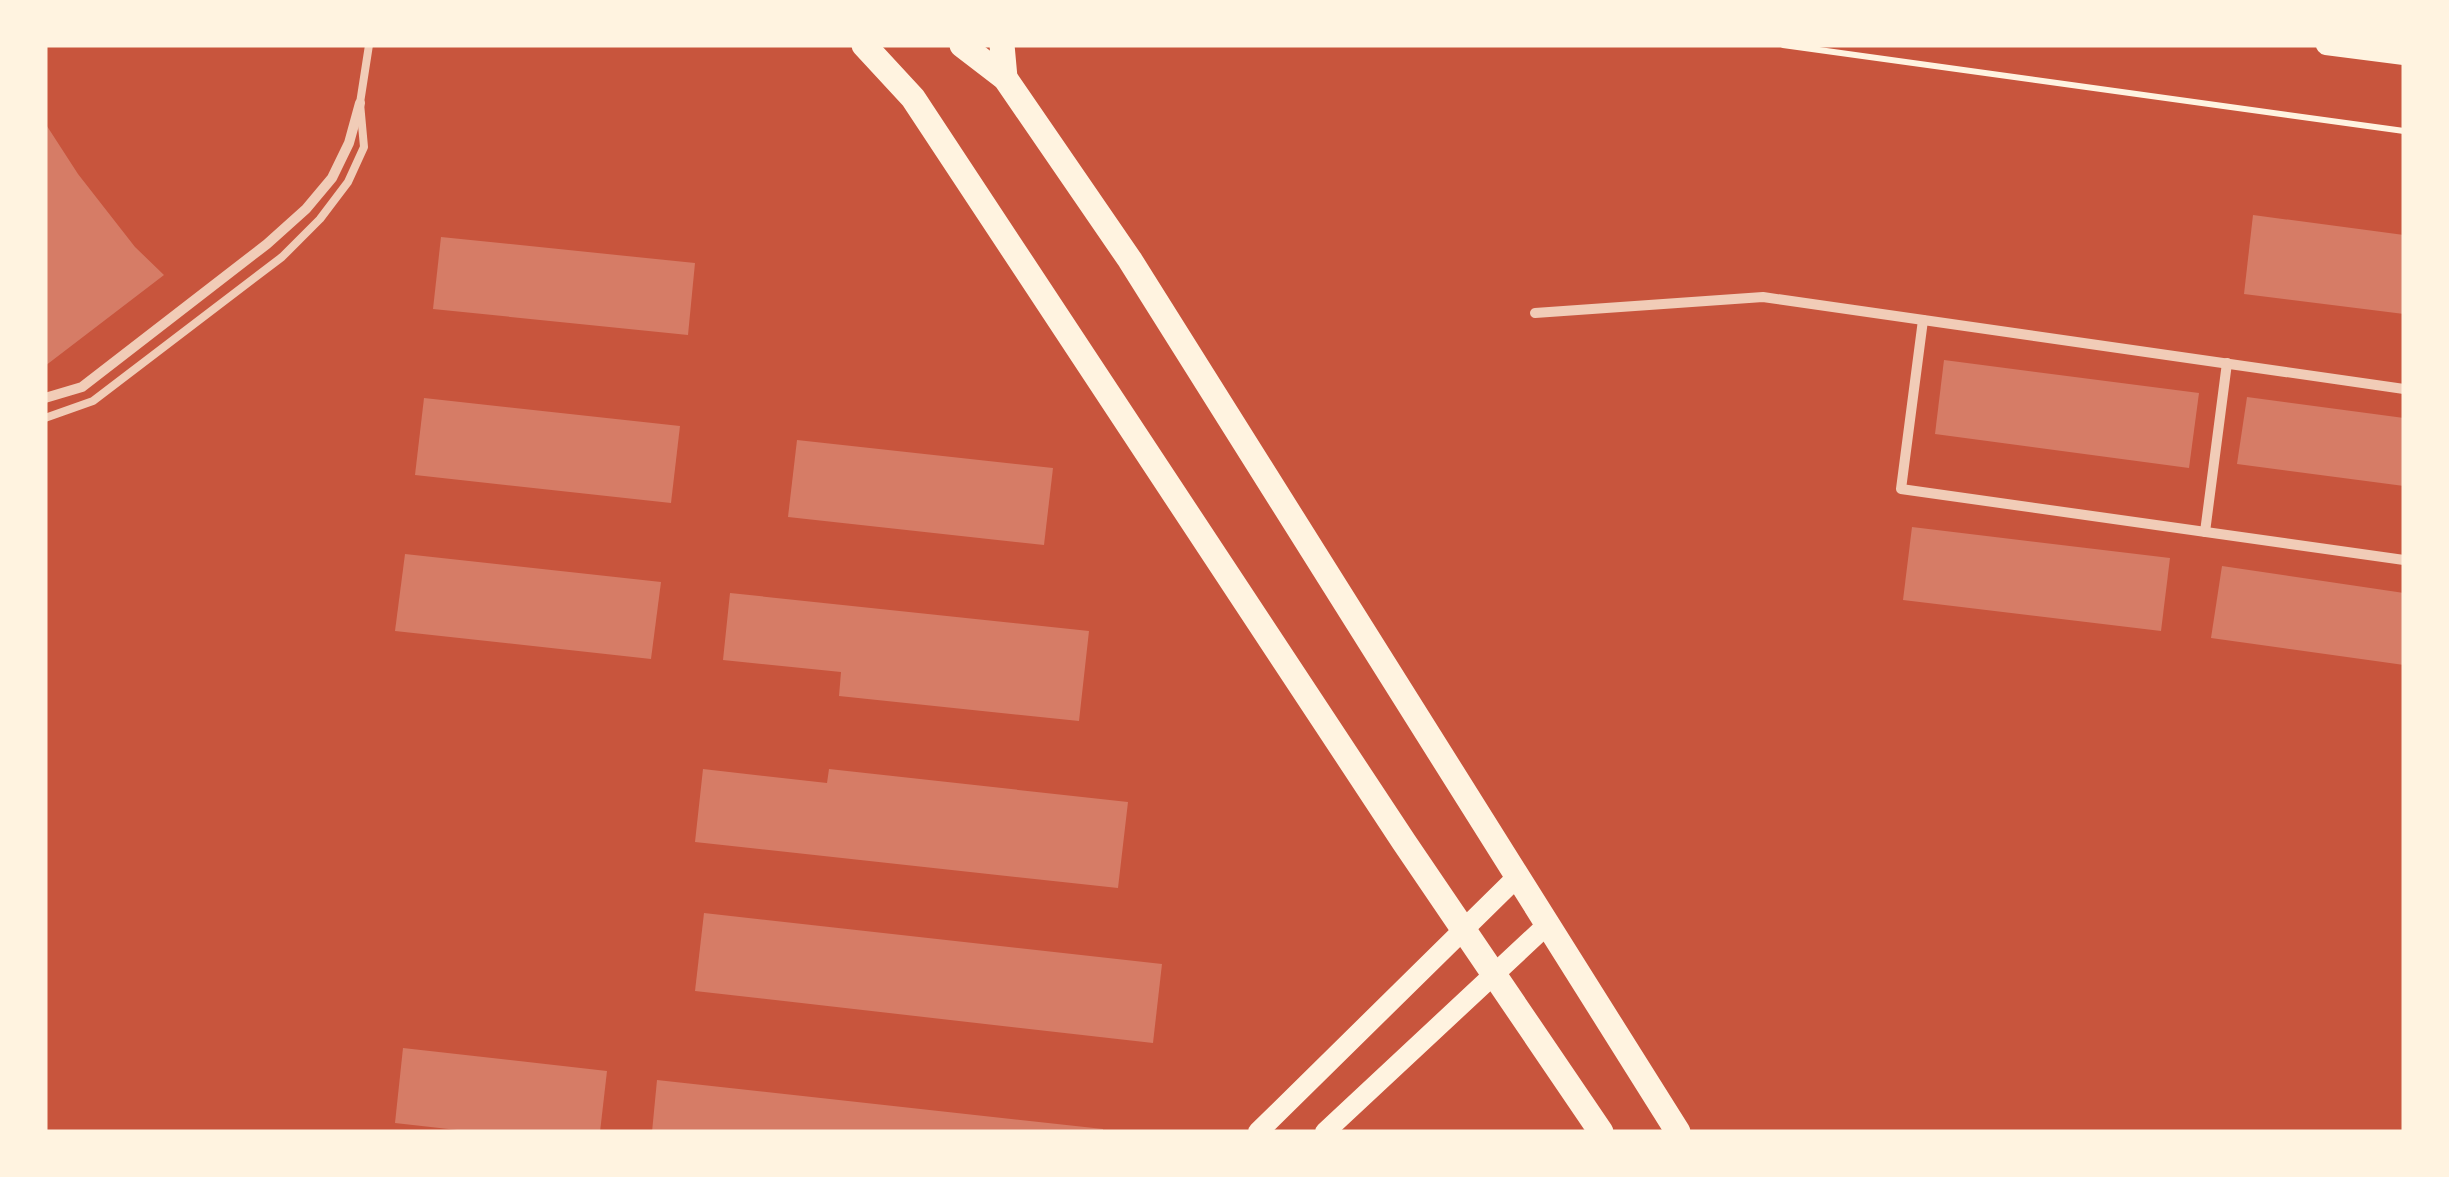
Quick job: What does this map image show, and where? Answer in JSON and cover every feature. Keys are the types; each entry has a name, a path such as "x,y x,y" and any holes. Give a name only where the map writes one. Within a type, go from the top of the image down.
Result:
{"main road":[{"path":"864,45 913,98 1601,1132"},
{"path":"962,45 1005,78 1130,260 1678,1132"},
{"path":"1002,45 1005,78"},
{"path":"2326,45 2404,56"},
{"path":"1258,1132 1518,876"},
{"path":"1325,1132 1549,923"}],"street":[{"path":"45,398 82,388 268,244 306,209 332,178 349,142 360,103"},
{"path":"1535,314 1763,296 2404,389"},
{"path":"1922,320 1901,490 2404,560"},
{"path":"2205,532 2227,364"}],"lane":[{"path":"45,418 93,402 282,257 320,218 348,182 364,147 360,103 369,45"}],"path":[{"path":"1783,45 2404,131"}],"building":[{"path":"45,123 78,174 135,247 164,275 45,366"},
{"path":"2253,215 2404,235 2404,314 2244,294"},
{"path":"441,237 695,263 688,335 433,309"},
{"path":"1944,360 2199,393 2189,468 1935,434"},
{"path":"2247,397 2404,418 2404,486 2237,464"},
{"path":"424,398 680,426 671,503 415,475"},
{"path":"797,440 1053,468 1044,545 788,517"},
{"path":"1912,527 2170,558 2161,631 1903,600"},
{"path":"405,554 661,582 651,659 395,631"},
{"path":"2222,566 2404,593 2404,665 2211,638"},
{"path":"730,593 1089,631 1079,721 839,696 841,672 723,660"},
{"path":"703,769 827,783 829,769 1128,802 1118,888 695,842"},
{"path":"704,913 1162,964 1153,1043 695,991"},
{"path":"403,1048 607,1071 600,1132 475,1132 395,1123"},
{"path":"657,1080 1103,1129 1103,1132 652,1132"}]}
